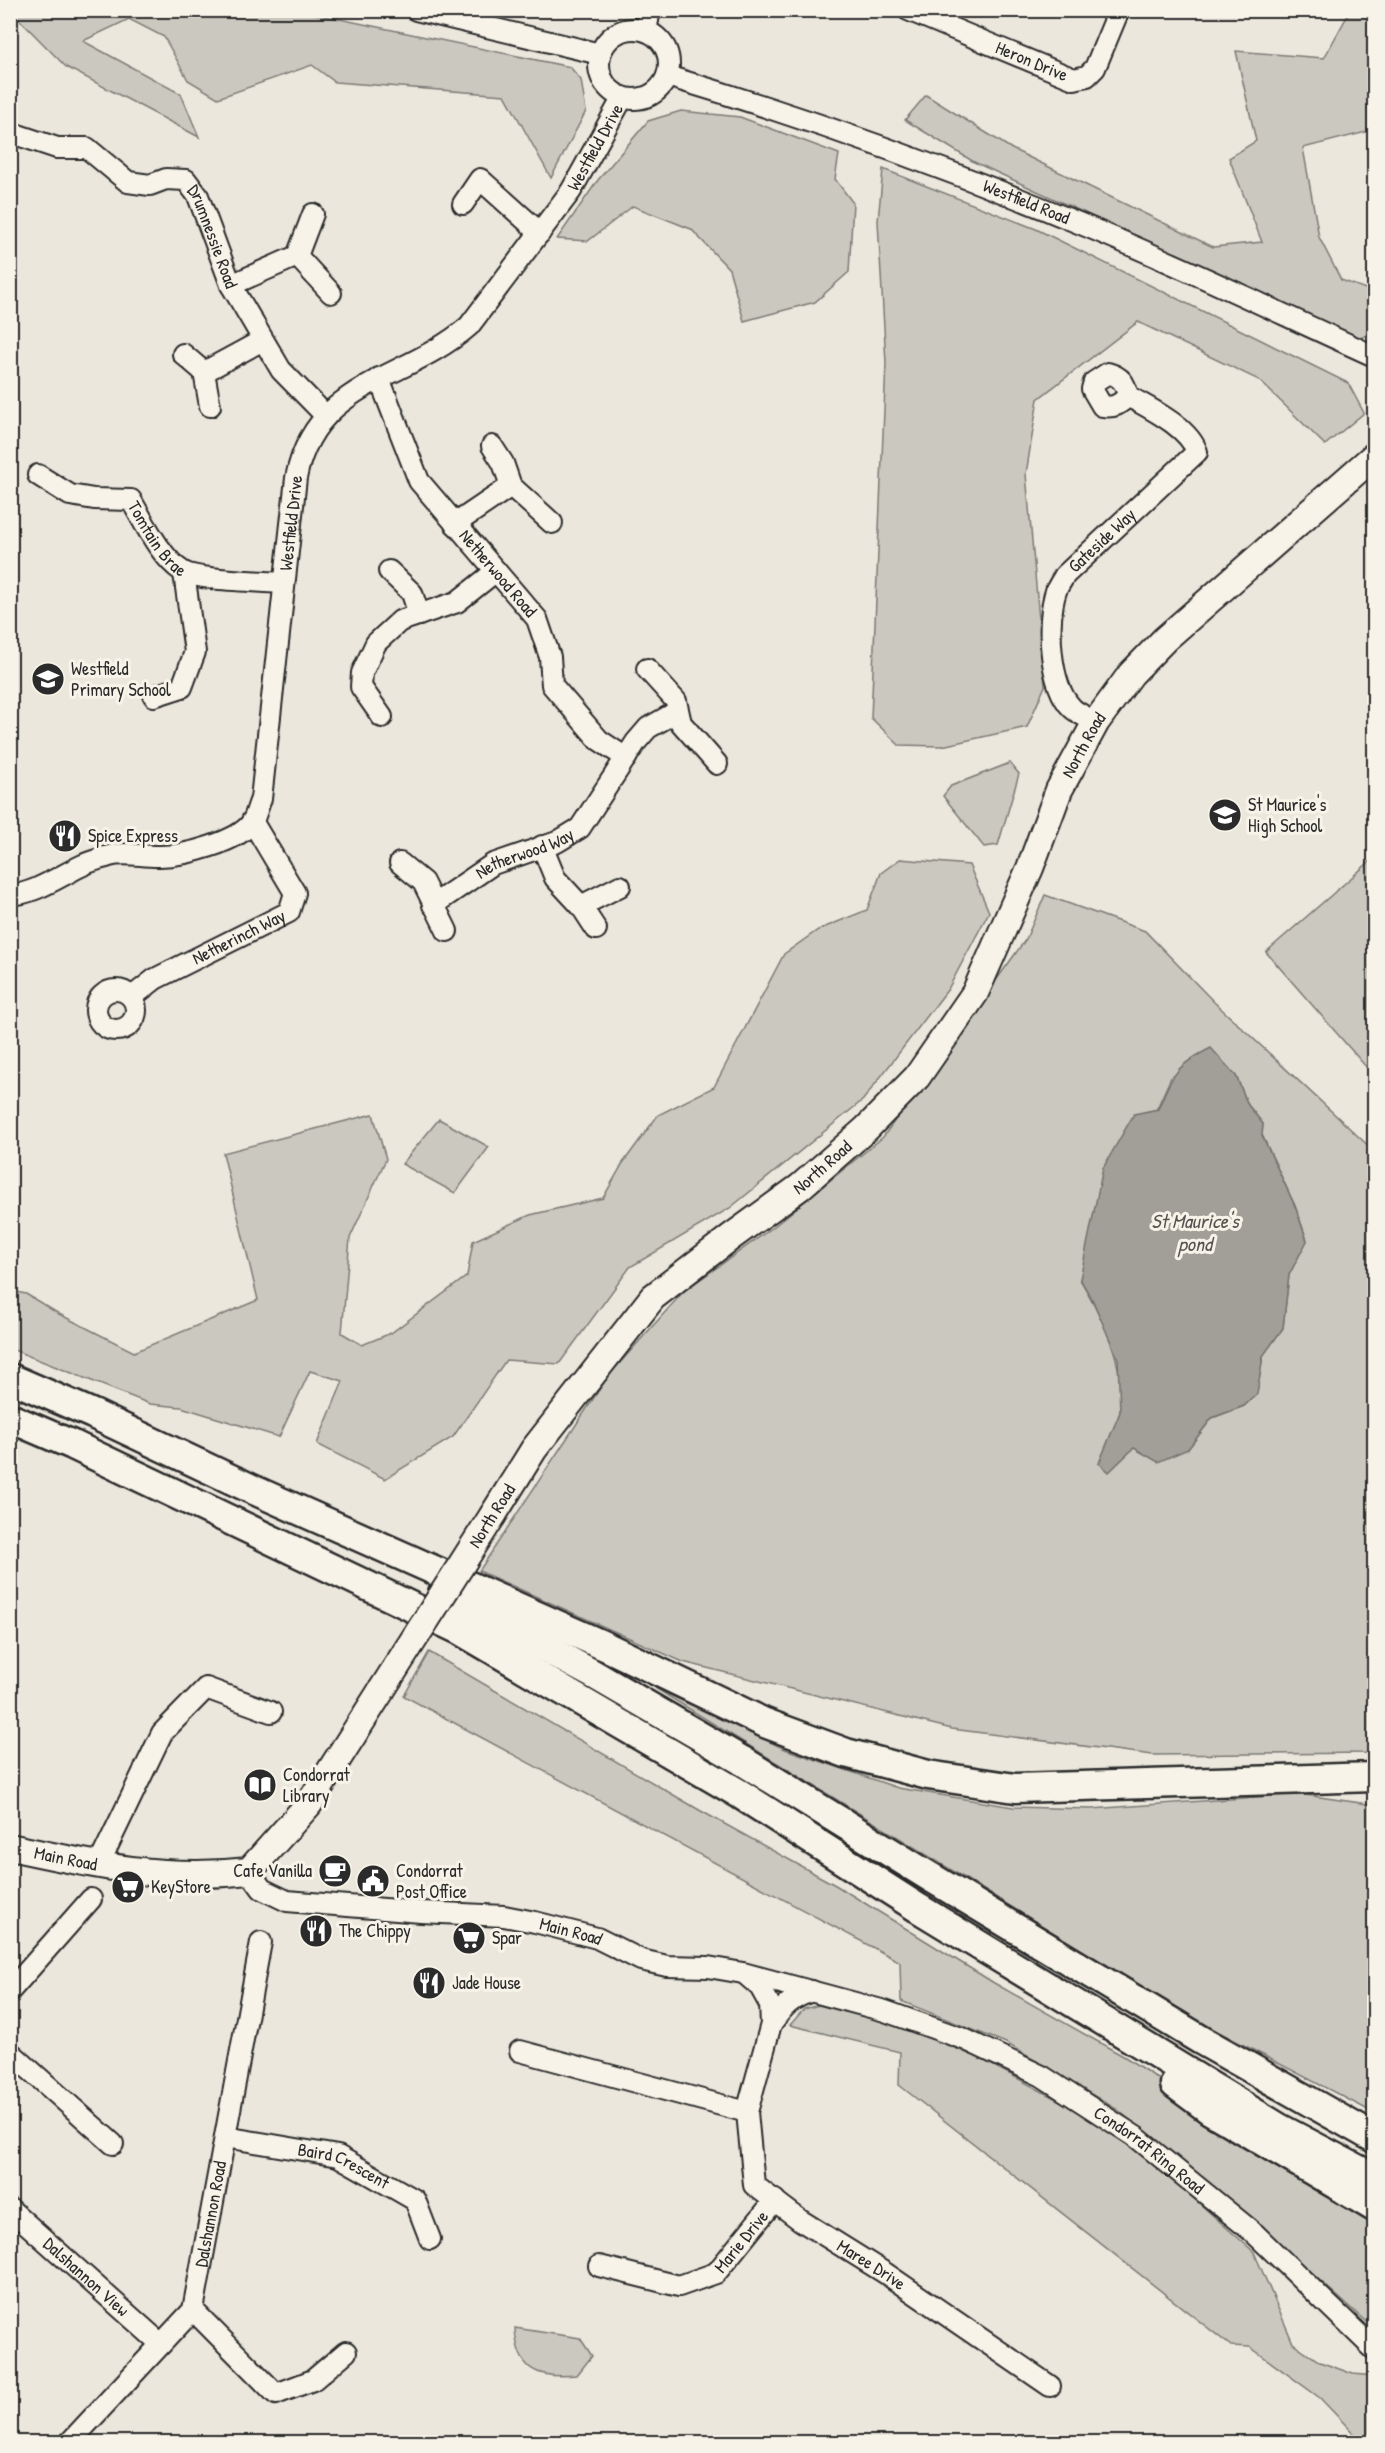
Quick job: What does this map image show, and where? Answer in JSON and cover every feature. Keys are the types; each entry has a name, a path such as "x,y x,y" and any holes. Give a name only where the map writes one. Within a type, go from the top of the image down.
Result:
{"highway":[{"path":"10,1378 93,1414 254,1490 607,1647 765,1723 846,1753 928,1775 1015,1788 1374,1777"},
{"path":"10,1418 73,1445 458,1629 740,1794 918,1908 1279,2128 1374,2178"},
{"path":"254,1490 593,1674 741,1760 1201,2040 1374,2138"},
{"path":"1310,1780 1374,1790"},
{"path":"1024,1972 1210,2110 1374,2207"}],"main road":[{"name":"North Road","path":"249,1871 309,1803 534,1449 653,1297 800,1187 866,1128 917,1077 975,993 1007,923 1059,790 1096,722 1131,674 1165,639 1374,456"},
{"name":"Main Road","path":"10,1847 98,1866 173,1875 249,1871"}],"street":[{"path":"416,10 600,54"},
{"path":"646,31 650,10"},
{"name":"Heron Drive","path":"908,10 1074,79 1088,76 1095,68 1119,10"},
{"path":"627,29 646,31 664,45 669,58 667,76 663,84 648,96 633,99 623,97 614,93 604,82 600,73 600,54 612,36 627,29"},
{"name":"Westfield Road","path":"667,76 784,112 1082,224 1374,356"},
{"name":"Westfield Drive","path":"252,821 261,799 284,583 300,461 308,441 326,416 353,392 454,339 469,326 571,191 623,97"},
{"name":"Drumnessie Road","path":"15,134 57,148 87,148 128,182 150,185 166,179 186,180 198,196 231,285 263,340 281,370 326,416"},
{"path":"463,204 480,179 540,233"},
{"path":"231,285 297,256 313,214"},
{"path":"297,256 331,293"},
{"path":"204,372 263,340"},
{"path":"183,354 204,372 210,406"},
{"name":"Netherwood Road","path":"379,378 419,481 537,619 550,657 552,686 599,740 626,758"},
{"name":"Gateside Way","path":"1096,722 1073,709 1061,692 1053,663 1051,634 1056,590 1065,575 1197,452 1186,435 1160,413 1128,396"},
{"path":"492,446 503,463 511,486 552,523"},
{"name":"Tomtain Brae","path":"38,474 70,495 94,499 131,500 171,562 184,573 210,578 284,583"},
{"path":"455,524 511,486"},
{"path":"389,571 412,593 420,615"},
{"path":"382,717 361,687 362,673 376,643 400,621 457,602 496,571"},
{"path":"154,696 182,687 195,652 184,573"},
{"path":"647,669 676,701 681,723 717,764"},
{"name":"Netherwood Way","path":"433,905 493,864 557,842 580,828 648,728 678,711"},
{"path":"10,894 16,895 86,863 113,855 179,855 200,850 240,832 252,821"},
{"name":"Netherinch Way","path":"132,997 155,979 289,912 294,893 252,821"},
{"path":"542,846 555,878 581,906 596,929"},
{"path":"400,863 423,882 447,931"},
{"path":"581,906 620,886"},
{"path":"98,1866 162,1733 206,1688 272,1712"},
{"name":"Main Road","path":"249,1871 262,1889 287,1901 504,1916 597,1938 641,1960 653,1963 708,1967 743,1973 885,2011"},
{"path":"12,1986 92,1899"},
{"name":"Dalshannon Road","path":"194,2310 261,1942"},
{"name":"Maree Drive","path":"743,1973 760,1987 770,2004 771,2024 747,2112 754,2185 800,2220 885,2273 1050,2386"},
{"path":"771,2024 782,2008 795,1997 812,1991"},
{"name":"Condorrat Ring Road","path":"885,2011 964,2039 1041,2076 1136,2137 1254,2233 1374,2349"},
{"path":"520,2051 747,2112"},
{"path":"10,2052 113,2144"},
{"name":"Baird Crescent","path":"225,2137 338,2156 414,2200 430,2240"},
{"name":"Marie Drive","path":"599,2266 679,2286 716,2272 775,2200"},
{"name":"Dalshannon View","path":"10,2209 161,2344"},
{"path":"70,2442 194,2310 276,2394 313,2380 346,2352"}],"shaded area":[{"path":"11,11 301,11 570,67 581,80 586,111 551,178 505,95 335,82 312,65 218,98 188,80 164,37 129,19 83,41 181,94 199,137 66,67"},
{"path":"1350,11 1374,11 1374,130 1303,148 1319,237 1341,280 1374,292 1374,331 1359,339 974,162 905,120 926,95 1012,149 1213,247 1262,242 1229,158 1256,141 1236,51 1324,58"},
{"path":"681,111 740,117 839,154 835,179 853,203 849,272 815,302 744,321 729,269 691,229 633,206 588,241 557,239 598,180 648,121"},
{"path":"883,169 1036,229 1348,383 1364,413 1325,445 1259,380 1138,322 1038,399 1026,474 1045,686 1027,727 942,746 899,745 871,718 886,363 878,221"},
{"path":"1010,763 1019,774 998,845 984,847 943,796 951,786"},
{"path":"1374,858 1374,1076 1266,952"},
{"path":"900,859 969,865 989,912 948,989 863,1100 730,1208 630,1267 559,1364 506,1360 453,1437 385,1479 317,1444 343,1381 310,1371 279,1437 181,1407 150,1404 11,1349 11,1291 26,1294 59,1314 134,1352 258,1300 223,1153 373,1114 386,1159 350,1238 342,1333 362,1345 391,1333 467,1276 473,1241 530,1215 603,1198 623,1163 658,1115 714,1087 784,954 818,930 867,910 881,873"},
{"path":"1045,895 1145,931 1214,1002 1374,1151 1374,1753 1153,1755 952,1729 683,1662 479,1571 609,1375 684,1291 772,1228 883,1137 1026,939","holes":["1172,1075 1236,1076 1248,1105 1263,1124 1262,1135 1295,1206 1307,1240 1289,1275 1283,1328 1263,1355 1257,1394 1244,1406 1212,1418 1188,1449 1134,1448 1099,1463 1119,1417 1120,1376 1111,1342 1097,1309 1080,1279"]},
{"path":"439,1119 489,1147 455,1193 402,1164"},
{"path":"429,1652 701,1811 837,1886 994,1983 1125,2057 1266,2150 1374,2217 1374,2329 1287,2251 1118,2110 1006,2043 901,2001 900,1962 404,1696"},
{"path":"655,1688 785,1749 898,1788 1013,1807 1091,1809 1299,1794 1374,1805 1374,2113 1194,2019"},
{"path":"819,2005 901,2026 979,2058 1092,2118 1156,2165 1254,2252 1293,2343 1320,2362 1353,2374 1374,2376 1374,2442 1362,2442 1320,2398 1250,2347 1231,2346 899,2085 900,2052 790,2025 804,2009"},
{"path":"515,2328 580,2338 592,2356 577,2375 541,2373 525,2363 520,2354"}],"water":[{"name":"St Maurice's pond","path":"1211,1048 1236,1076 1248,1105 1263,1124 1262,1135 1295,1206 1307,1241 1289,1275 1283,1328 1263,1356 1257,1394 1244,1406 1212,1418 1188,1449 1158,1462 1134,1448 1109,1472 1099,1463 1120,1412 1118,1359 1093,1301 1080,1279 1103,1168 1134,1114 1158,1109 1172,1079 1182,1066"}],"place":[{"name":"Westfield Primary School","path":"48,679"},
{"name":"St Maurice's High School","path":"1225,815"},
{"name":"Spice Express","path":"65,836"},
{"name":"Condorrat Library","path":"260,1785"},
{"name":"Cafe Vanilla","path":"335,1871"},
{"name":"Condorrat Post Office","path":"373,1881"},
{"name":"KeyStore","path":"128,1887"},
{"name":"The Chippy","path":"316,1931"},
{"name":"Spar","path":"469,1938"},
{"name":"Jade House","path":"429,1983"}]}
